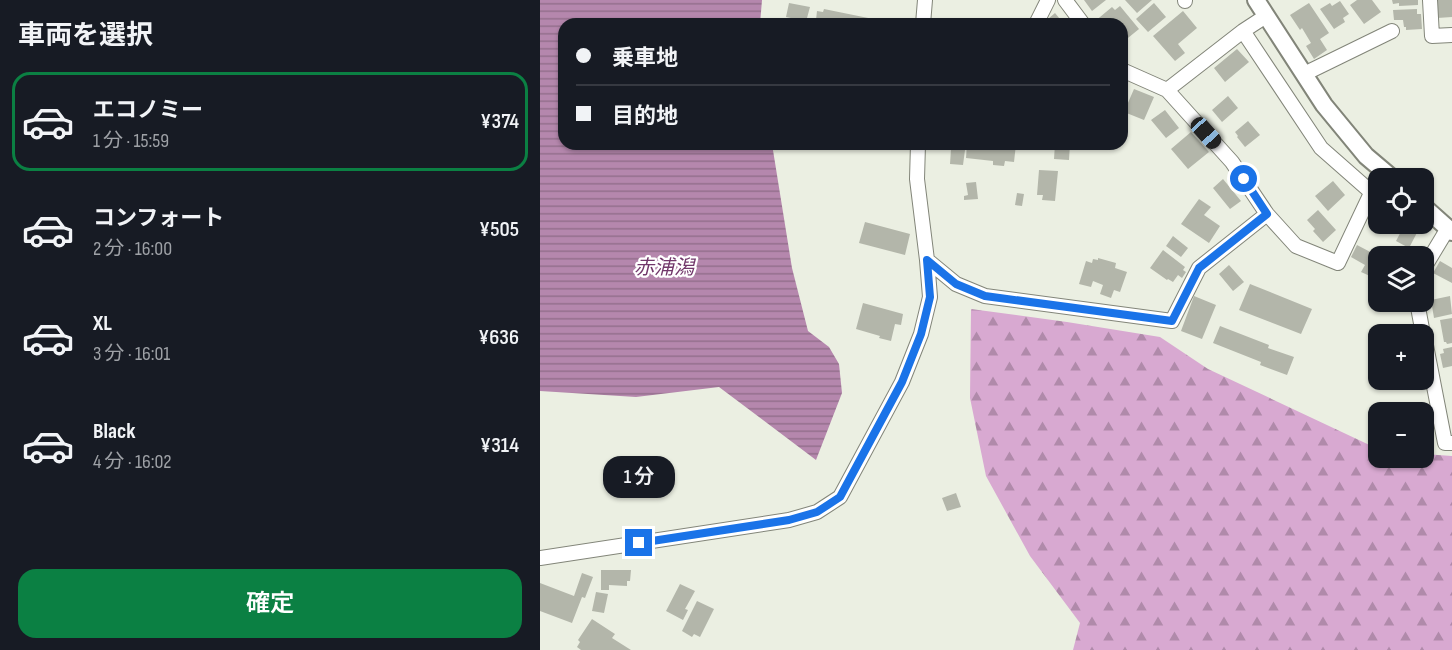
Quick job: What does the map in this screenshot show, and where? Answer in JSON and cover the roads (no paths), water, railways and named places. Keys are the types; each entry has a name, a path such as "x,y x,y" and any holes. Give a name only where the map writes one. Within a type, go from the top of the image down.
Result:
{"street":[{"path":"924,18 925,0"},
{"path":"1039,18 1048,0"},
{"path":"1065,0 1078,18"},
{"path":"1256,0 1324,105 1366,156 1380,168"},
{"path":"1430,0 1432,36 1452,34"},
{"path":"1167,90 1266,16"},
{"path":"1243,31 1321,148 1368,189"},
{"path":"1304,74 1392,31"},
{"path":"1128,73 1167,90 1232,162 1267,214 1296,246 1338,263 1368,198"},
{"path":"540,558 789,520 817,512 840,497 902,382 921,334 930,297 917,179 918,150"},
{"path":"927,260 956,284 985,296 1172,321 1199,268 1267,214"},
{"path":"1434,216 1450,230 1434,253"},
{"path":"1434,390 1444,443 1452,443"}],"water":[{"name":"赤浦潟","path":"540,0 762,0 760,18 558,18 558,150 773,150 792,268 808,331 829,347 839,364 842,393 816,460 719,387 636,397 540,391"}]}
